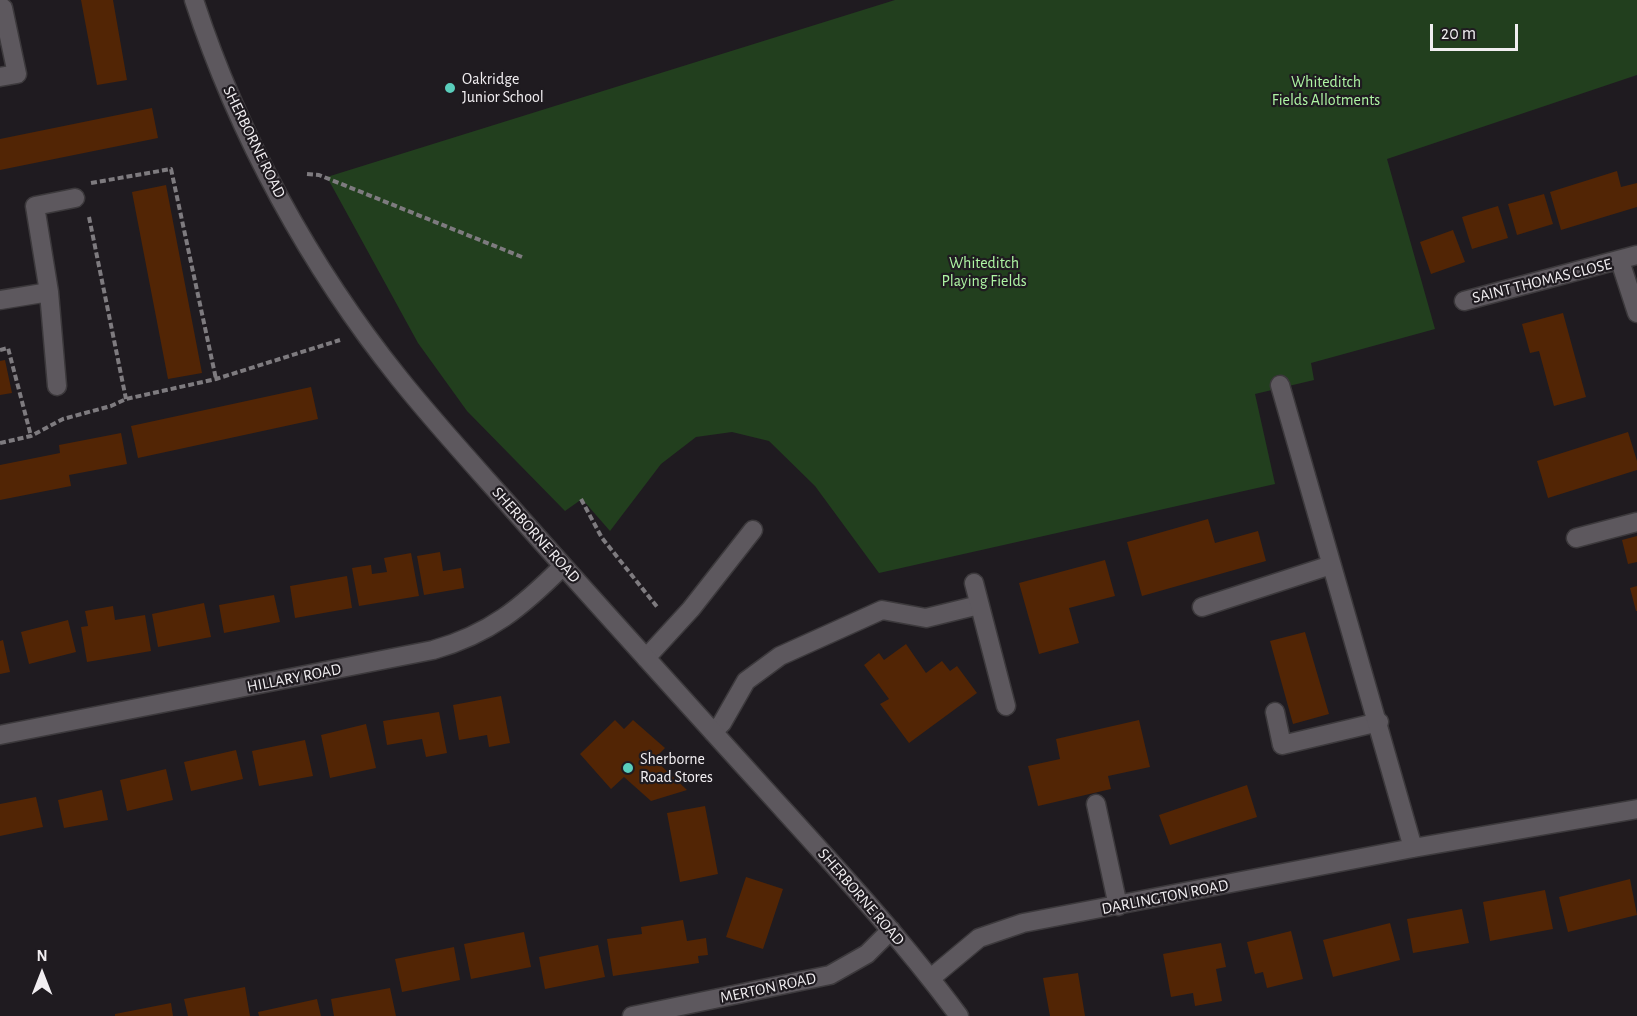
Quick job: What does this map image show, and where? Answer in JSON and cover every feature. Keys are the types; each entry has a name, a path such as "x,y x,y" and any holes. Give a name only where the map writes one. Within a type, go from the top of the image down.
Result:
{"street":[{"name":"SHERBORNE ROAD","path":"194,0 234,105 298,230 398,377 563,566 891,930 959,1016"},
{"path":"0,77 17,74 3,8"},
{"path":"57,386 49,292 35,206 81,196"},
{"name":"SAINT THOMAS CLOSE","path":"1464,301 1629,258 1637,313"},
{"path":"0,300 49,292"},
{"path":"1280,385 1413,848"},
{"path":"1576,538 1637,522"},
{"path":"646,658 692,609 753,530"},
{"path":"1202,608 1331,565"},
{"name":"HILLARY ROAD","path":"0,735 433,650 466,641 526,602 563,566"},
{"path":"974,583 1006,706"},
{"path":"713,732 722,723 746,681 780,656 882,610 926,618 979,605"},
{"path":"1275,712 1282,745 1378,722"},
{"path":"1096,804 1118,906"},
{"name":"DARLINGTON ROAD","path":"931,978 979,938 1023,923 1413,848 1637,809"},
{"name":"MERTON ROAD","path":"632,1016 830,975 867,954 891,930"}],"path":[{"path":"126,399 81,196 171,168 216,379"},
{"path":"307,174 319,175 522,257"},
{"path":"0,443 31,436 63,418 111,406 126,399 216,379 340,340"},
{"path":"0,350 8,348 31,436"},
{"path":"581,500 602,538 658,605 662,643"}],"green space":[{"name":"Whiteditch Playing Fields","path":"895,0 1637,0 1637,75 1387,159 1435,329 1311,363 1314,380 1255,394 1275,484 879,573 815,486 769,441 732,432 696,437 661,464 610,531 582,499 565,511 467,411 418,343 327,177"}],"building":[{"path":"81,0 113,0 127,80 97,85"},
{"path":"152,108 158,138 0,170 0,139"},
{"path":"1617,171 1621,187 1637,183 1637,207 1561,230 1550,192"},
{"path":"166,185 202,373 168,379 132,192"},
{"path":"1544,194 1553,224 1517,235 1508,204"},
{"path":"1498,206 1508,238 1472,249 1462,217"},
{"path":"1453,230 1465,262 1431,274 1420,242"},
{"path":"1563,313 1586,397 1554,406 1539,351 1530,353 1522,324"},
{"path":"5,360 12,393 0,395 0,361"},
{"path":"311,387 318,419 138,458 131,426"},
{"path":"1628,432 1637,461 1637,470 1548,498 1537,461"},
{"path":"121,433 127,464 69,475 71,486 0,500 0,465 60,453 59,445"},
{"path":"1208,519 1215,543 1258,531 1266,561 1142,596 1127,542"},
{"path":"1637,536 1637,562 1628,564 1622,540"},
{"path":"440,552 443,571 461,568 464,588 424,595 417,556"},
{"path":"411,553 419,596 359,606 352,568 371,565 372,574 387,572 384,558"},
{"path":"1105,560 1115,596 1069,608 1079,643 1039,654 1019,583"},
{"path":"347,576 352,608 295,618 290,586"},
{"path":"1637,586 1637,611 1636,611 1630,588"},
{"path":"274,595 280,622 224,633 219,605"},
{"path":"204,603 211,637 158,647 152,614"},
{"path":"113,606 115,620 145,615 151,651 87,662 81,627 88,626 85,611"},
{"path":"68,620 76,652 29,664 21,632"},
{"path":"1305,632 1329,714 1293,724 1270,641"},
{"path":"3,640 10,672 0,674 0,641"},
{"path":"906,644 926,673 942,661 950,671 957,666 977,693 909,743 880,704 889,699 864,665 879,653 884,660"},
{"path":"501,696 510,743 489,747 487,735 459,740 453,705"},
{"path":"439,712 447,753 426,757 422,739 387,745 383,721"},
{"name":"Sherborne Road Stores","path":"615,720 624,729 633,720 665,748 654,759 687,790 651,801 624,777 611,789 580,754"},
{"path":"1139,720 1150,767 1108,776 1111,789 1038,806 1028,766 1060,759 1056,739"},
{"path":"366,724 376,768 330,778 321,735"},
{"path":"305,740 313,776 259,786 252,751"},
{"path":"236,750 243,779 191,791 184,762"},
{"path":"166,769 173,800 127,811 120,780"},
{"path":"1247,785 1257,817 1170,845 1159,815"},
{"path":"102,790 108,820 64,828 58,800"},
{"path":"36,797 43,827 0,836 0,804"},
{"path":"705,806 718,874 680,882 667,813"},
{"path":"746,877 783,889 763,949 726,937"},
{"path":"1630,879 1637,915 1568,932 1559,897"},
{"path":"1545,890 1553,929 1490,941 1483,902"},
{"path":"1462,909 1469,943 1413,953 1407,919"},
{"path":"683,920 687,941 706,938 708,955 698,956 699,963 613,976 607,939 642,934 641,927"},
{"path":"1390,923 1400,960 1333,977 1323,940"},
{"path":"1291,931 1303,979 1267,988 1263,972 1255,974 1247,942"},
{"path":"524,932 531,967 471,979 464,944"},
{"path":"1221,943 1226,967 1216,969 1222,1001 1195,1006 1193,993 1171,997 1163,954"},
{"path":"598,945 605,977 545,989 539,957"},
{"path":"454,947 460,980 402,992 395,959"},
{"path":"1078,973 1085,1016 1050,1016 1043,978"},
{"path":"245,987 250,1016 188,1016 184,999"},
{"path":"390,988 396,1016 334,1016 331,999"},
{"path":"317,999 321,1016 259,1016 258,1012"},
{"path":"171,1003 173,1016 115,1016 115,1014"}],"place":[{"name":"Oakridge Junior School","path":"450,88"},
{"name":"Sherborne Road Stores","path":"628,768"}],"park label":[{"name":"Whiteditch Fields Allotments","path":"1326,91"}]}
